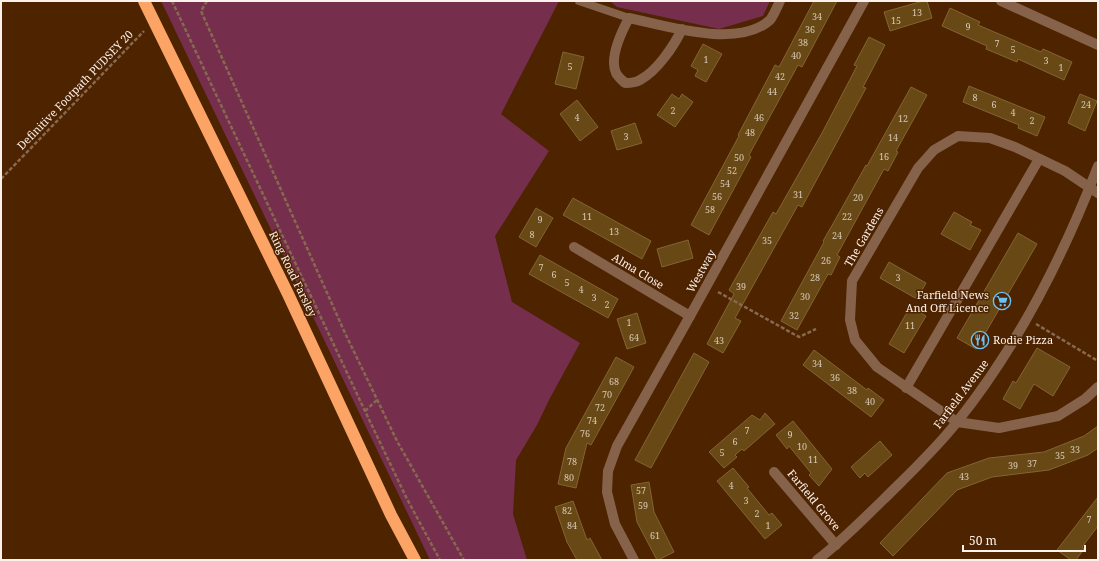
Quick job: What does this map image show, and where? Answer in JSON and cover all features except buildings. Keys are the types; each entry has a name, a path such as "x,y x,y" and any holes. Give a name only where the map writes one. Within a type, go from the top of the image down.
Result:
{"highway":[{"name":"Ring Road Farsley","path":"144,1 288,294 391,515 415,560"}],"street":[{"path":"682,29 665,57 653,69 640,80 632,84 624,83 616,72 616,52 624,27 629,18 711,34 739,34 758,28 771,19 780,1"},
{"name":"Westway","path":"634,560 615,524 607,492 608,471 617,446 864,1"},
{"path":"1000,1 1098,45"},
{"name":"The Gardens","path":"1094,189 1064,171 1015,147 990,138 958,136 934,150 918,168 852,281 850,320 855,340 877,367 957,422 999,428 1058,416 1085,400 1098,387"},
{"path":"906,388 1039,159"},
{"name":"Farfield Avenue","path":"824,558 916,468 957,422 1000,362 1027,319 1094,189 1098,166"},
{"name":"Alma Close","path":"574,247 690,316"},
{"name":"Farfield Grove","path":"774,472 836,545"}],"lane":[{"path":"579,1 629,18"}],"path":[{"path":"207,1 201,11 345,334 397,441 464,560"},
{"path":"174,2 365,411 407,499 440,560"},
{"name":"Definitive Footpath PUDSEY 20","path":"1,179 144,30"},
{"path":"707,286 799,337 816,329"},
{"path":"1027,319 1098,361"},
{"path":"365,411 377,400"}],"shaded area":[{"path":"161,1 559,1 501,114 549,151 495,236 512,302 580,343 537,425 516,460 513,514 527,560 430,560"},
{"path":"610,1 770,1 763,16 719,29 617,7"}],"place":[{"name":"Farfield News And Off Licence","path":"1002,301"},
{"name":"Rodie Pizza","path":"980,340"}]}
